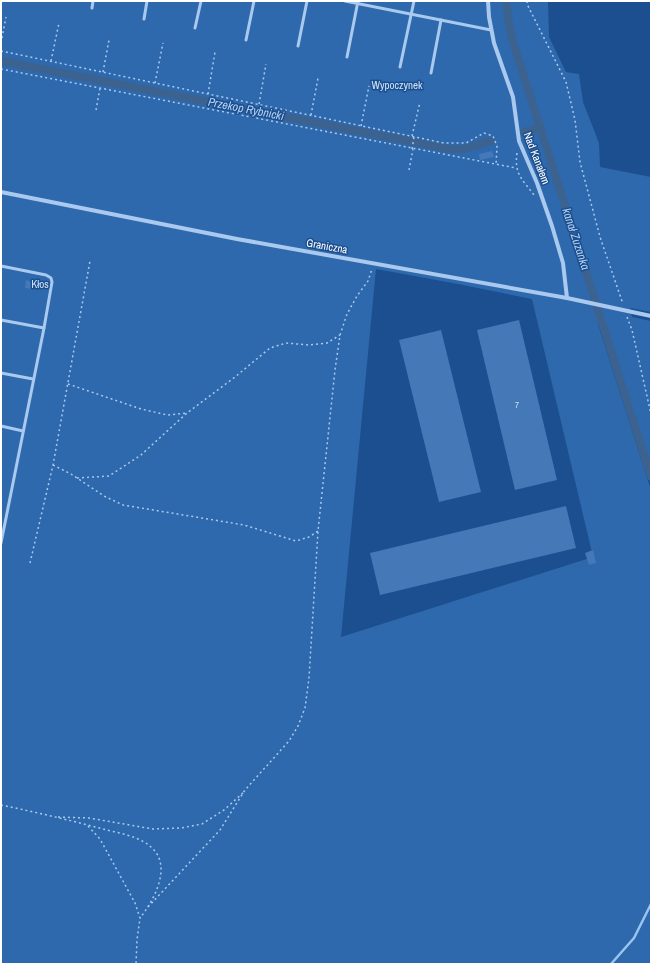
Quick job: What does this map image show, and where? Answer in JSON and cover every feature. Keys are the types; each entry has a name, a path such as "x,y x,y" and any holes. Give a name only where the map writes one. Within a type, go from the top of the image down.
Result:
{"street":[{"name":"Nad Kanałem","path":"488,1 489,17 494,43 513,97 519,141 538,183 552,226 563,263 567,298"},
{"name":"Graniczna","path":"1,192 237,239 567,298 651,316"}],"lane":[{"path":"92,8 93,1"},
{"path":"144,19 147,1"},
{"path":"195,28 201,1"},
{"path":"246,40 254,1"},
{"path":"298,46 307,1"},
{"path":"345,1 357,2 491,30"},
{"path":"400,67 414,1"},
{"path":"347,57 357,2"},
{"path":"431,73 441,20"},
{"path":"1,266 46,274 51,278 52,282 1,543"},
{"path":"1,320 44,328"},
{"path":"1,373 33,379"},
{"path":"1,426 23,431"},
{"path":"1,517 6,518"}],"path":[{"path":"527,1 527,4 566,82 575,120 582,170 600,237 632,330 651,414"},
{"path":"1,43 6,17"},
{"path":"51,61 59,23"},
{"path":"104,72 109,40"},
{"path":"155,83 163,43"},
{"path":"1,51 444,143 466,143 484,133 493,136 497,146 496,165"},
{"path":"208,94 215,52"},
{"path":"259,104 266,64"},
{"path":"1,69 516,168"},
{"path":"312,115 318,78"},
{"path":"361,126 370,86"},
{"path":"96,110 100,88"},
{"path":"409,170 413,149 413,137 420,102"},
{"path":"519,141 516,168 519,175 536,197"},
{"path":"30,563 53,465 90,261"},
{"path":"54,816 89,818 153,829 181,828 202,824 224,810 245,790 289,741 298,726 305,708 309,678 318,531 340,336 347,314 368,281 373,263"},
{"path":"77,478 109,476 141,455 186,413 235,377 270,348 286,343 309,345 327,343 340,336"},
{"path":"68,384 141,409 167,415 186,413"},
{"path":"53,465 77,478 104,496 123,505 244,525 296,541 308,537 318,531"},
{"path":"140,918 148,907 220,830 245,790"},
{"path":"1,806 54,816 140,840 151,846 160,862 161,874 148,907"},
{"path":"86,825 100,839 135,903 140,918 136,964"}],"green space":[{"path":"1,1 548,1 549,37 566,72 579,74 583,102 599,143 600,167 651,177 651,312 630,308 632,317 651,321 651,469 605,325 598,324 651,490 651,964 1,964","holes":["376,269 532,299 593,557 341,637"]}],"building":[{"path":"492,151 494,157 480,160 479,154"},
{"path":"26,280 33,282 32,289 25,288"},
{"path":"519,320 557,480 515,490 477,330"},
{"path":"441,330 481,492 439,502 399,340"},
{"path":"566,506 576,548 380,595 370,553"},
{"path":"593,550 596,563 589,565 585,553"}],"waterway":[{"name":"kanał Zuzanka","path":"506,1 513,42 651,477"},
{"name":"Przekop Rybnicki","path":"1,61 449,149 463,149 491,141"},
{"name":"Przekop Rybnicki","path":"524,132 541,128"},
{"path":"611,964 634,938 651,904"}],"park label":[{"name":"Wypoczynek","path":"397,85"},
{"name":"Kłos","path":"40,284"}]}
